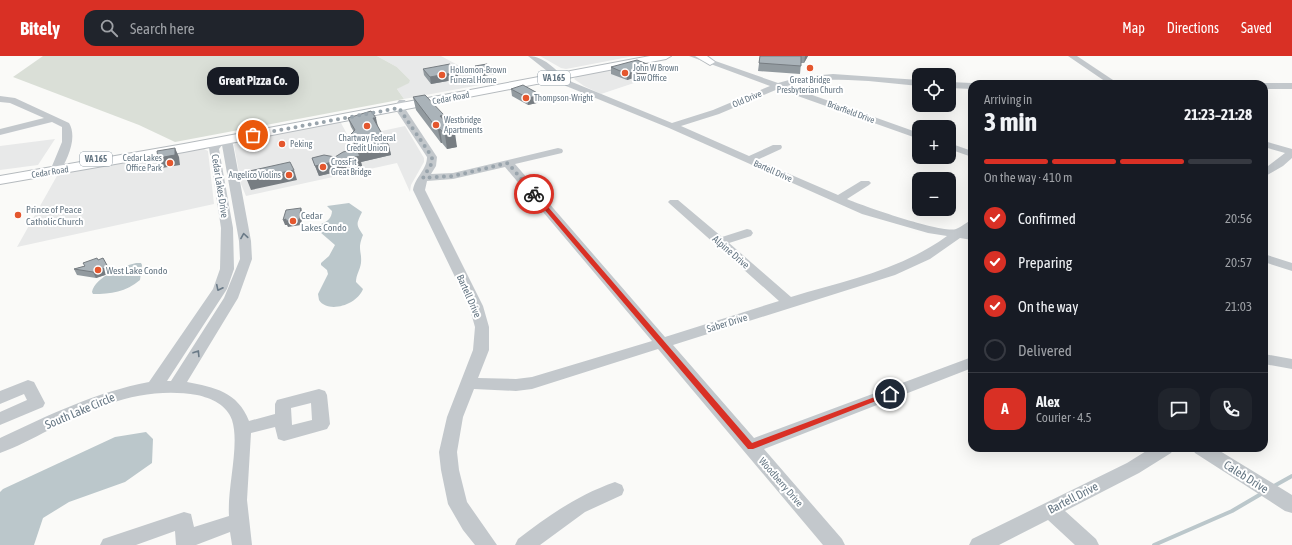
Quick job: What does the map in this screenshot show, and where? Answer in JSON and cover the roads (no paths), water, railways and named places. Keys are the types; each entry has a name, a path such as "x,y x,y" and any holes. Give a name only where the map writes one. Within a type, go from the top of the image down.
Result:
{"main road":[{"name":"Cedar Road","path":"558,75 647,56"},
{"name":"Cedar Road","path":"0,175 56,168 221,141 558,75 666,56"},
{"path":"700,56 710,62"},
{"name":"Cedar Road","path":"0,180 327,116 401,105"},
{"path":"191,142 221,141 232,136 298,124 327,116"}],"street":[{"name":"Bartell Drive","path":"532,56 569,84 672,126 838,200 872,214 899,222 965,235"},
{"name":"Briarfield Drive","path":"693,56 912,134"},
{"path":"1072,56 1109,80"},
{"name":"Old Drive","path":"672,126 716,112 778,86 800,80 827,78 912,83"},
{"path":"956,85 968,86"},
{"path":"1268,86 1292,86"},
{"path":"0,99 12,100 54,118 66,125 69,130 68,139 56,168"},
{"name":"Bartell Drive","path":"401,105 432,157 432,163 419,185 419,190 476,306 482,327 481,350 451,432 448,452 453,488 463,514 487,545"},
{"path":"0,132 33,126 54,118"},
{"name":"Cedar Lakes Drive","path":"155,386 220,289 227,269 227,228 214,148 221,141 228,144 245,241 246,259 240,278 231,298 176,386"},
{"path":"1268,145 1292,152 1280,164 1268,172"},
{"path":"749,160 777,147"},
{"path":"956,148 968,153"},
{"path":"423,178 453,176 558,152"},
{"name":"Woodberry Drive","path":"508,163 835,545"},
{"path":"838,200 865,183"},
{"name":"Alpine Drive","path":"674,202 788,302"},
{"path":"720,242 747,233"},
{"name":"Saber Drive","path":"469,383 525,384 662,343 902,267 965,235"},
{"path":"1268,259 1292,267"},
{"path":"1268,360 1292,364"},
{"path":"750,447 968,364"},
{"path":"0,398 28,386 37,403 1,420 0,418"},
{"name":"South Lake Circle","path":"0,446 94,403 121,394 155,386 193,387 222,397 234,407 241,421 242,429 238,495 242,545"},
{"path":"19,411 30,432"},
{"path":"242,429 283,418"},
{"name":"Bartell Drive","path":"979,545 1133,468 1159,452"},
{"name":"Caleb Drive","path":"1207,452 1292,505"},
{"path":"525,545 574,507 615,490"},
{"path":"1050,509 1089,545"},
{"path":"110,545 184,520 186,542 239,521"}],"waterway":[{"path":"1274,486 1292,476"},
{"path":"1154,545 1232,511 1261,494"}],"place":[{"name":"Great Bridge Presbyterian Church","path":"810,68"},
{"name":"John W Brown Law Office","path":"625,73"},
{"name":"Hollomon-Brown Funeral Home","path":"442,75"},
{"name":"Thompson-Wright","path":"526,98"},
{"name":"Westbridge Apartments","path":"436,125"},
{"name":"Chartway Federal Credit Union","path":"367,126"},
{"name":"Great Pizza Co.","path":"253,135"},
{"name":"Peking","path":"282,144"},
{"name":"Cedar Lakes Office Park","path":"170,163"},
{"name":"CrossFit Great Bridge","path":"323,167"},
{"name":"Angelico Violins","path":"289,175"},
{"name":"Prince of Peace Catholic Church","path":"18,215"},
{"name":"Cedar Lakes Condo","path":"293,221"},
{"name":"West Lake Condo","path":"98,270"}]}
